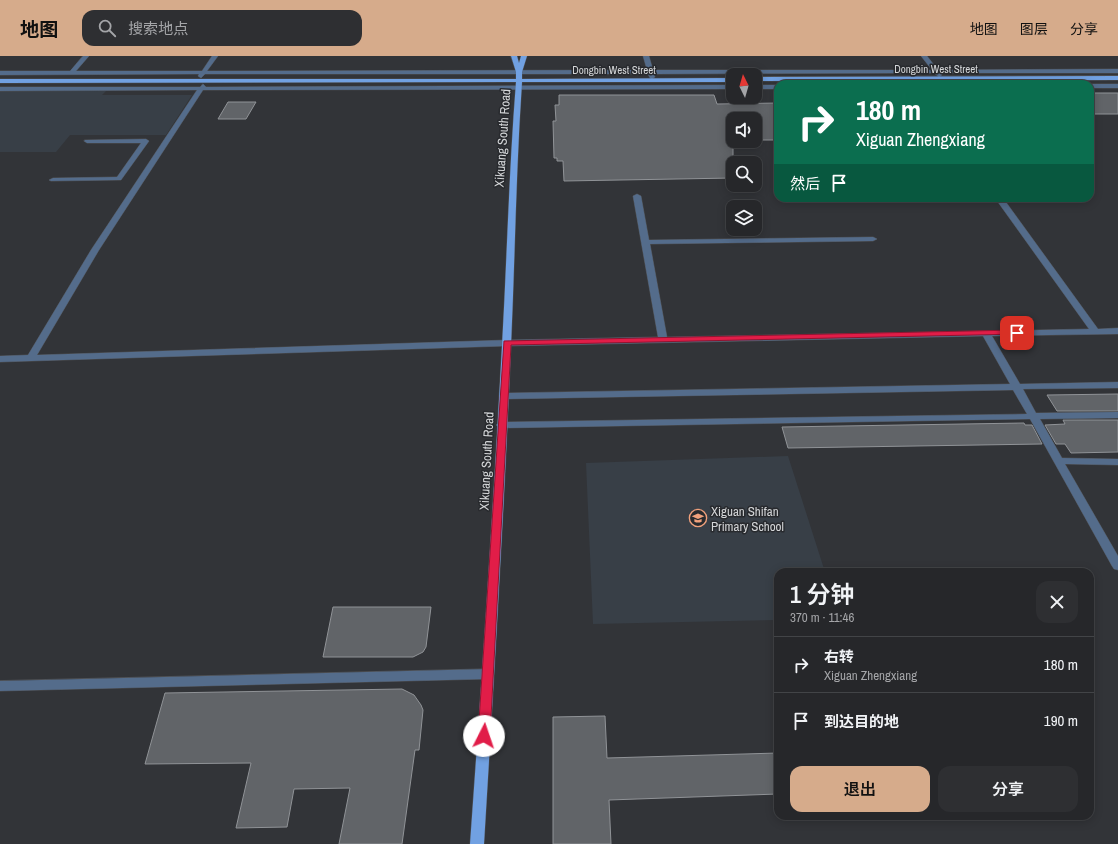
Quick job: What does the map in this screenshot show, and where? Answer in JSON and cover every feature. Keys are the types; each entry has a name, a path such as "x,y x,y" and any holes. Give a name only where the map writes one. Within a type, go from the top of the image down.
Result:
{"main road":[{"path":"514,56 519,80"},
{"path":"519,80 524,56"},
{"name":"Dongbin West Street","path":"762,80 1118,78"},
{"name":"Xikuang South Road","path":"478,844 507,343 513,160 519,80"},
{"name":"Dongbin West Street","path":"0,81 726,80"}],"street":[{"path":"71,73 86,56"},
{"path":"130,180 200,89 204,73 215,56"},
{"path":"646,56 653,80"},
{"path":"924,56 942,79"},
{"path":"0,89 200,89 519,80 651,72 1118,71"},
{"path":"0,73 204,73 519,80 726,87"},
{"path":"1106,78 1117,87"},
{"path":"1094,86 1117,87"},
{"path":"762,87 774,87"},
{"path":"31,358 95,250 130,180 146,141 87,141"},
{"path":"53,180 130,180"},
{"path":"637,196 663,340"},
{"path":"1002,202 1095,331"},
{"path":"645,242 873,239"},
{"path":"0,359 507,343 1118,331"},
{"path":"986,333 1118,566"},
{"path":"504,396 1118,385"},
{"path":"502,425 1118,415"},
{"path":"1059,461 1118,462"},
{"path":"0,686 488,674"}],"shaded area":[{"path":"0,91 106,91 102,95 192,95 166,135 70,135 56,152 0,152"},
{"name":"Xiguan Shifan Primary School","path":"788,456 824,568 774,568 774,620 593,624 586,463"}],"building":[{"path":"1094,93 1118,93 1118,114 1094,114"},
{"path":"559,95 714,95 717,104 774,103 774,140 762,140 762,112 726,112 726,148 733,148 733,156 726,156 726,178 564,181 563,161 557,161 557,158 554,158 553,121 556,121 555,105 559,105"},
{"path":"228,102 256,102 246,119 218,119"},
{"path":"1118,394 1118,411 1057,411 1047,395"},
{"path":"1063,420 1118,420 1118,452 1071,453 1065,444 1056,444 1045,425 1065,424"},
{"path":"1024,423 1025,425 1032,425 1042,444 788,448 782,427"},
{"path":"333,607 431,607 426,647 423,652 413,657 323,657"},
{"path":"402,689 414,695 423,710 419,750 415,750 402,844 339,844 350,788 294,789 287,827 236,828 251,763 145,764 165,693"},
{"path":"605,716 607,758 774,753 774,794 609,800 611,844 553,844 553,717"}],"place":[{"name":"Xiguan Shifan Primary School","path":"698,518"}],"route":[{"path":"484,736 496,556 507,343 1017,333"}]}
